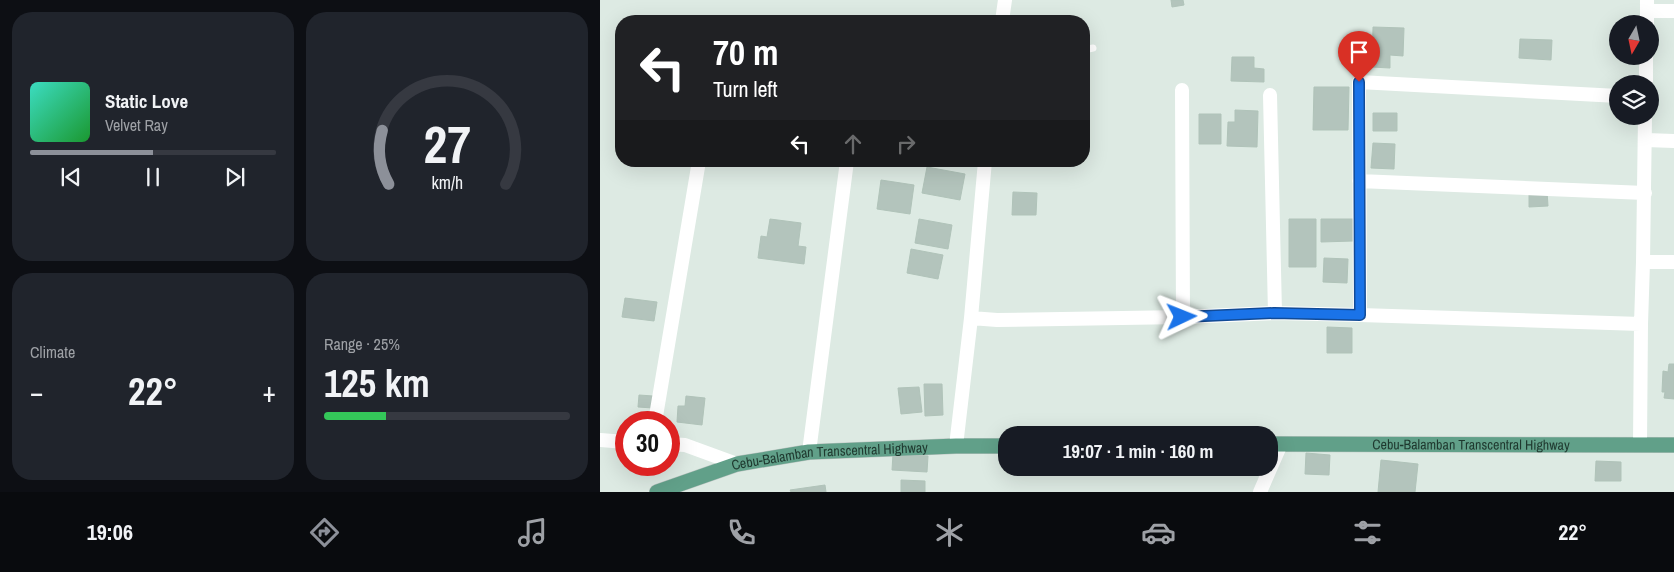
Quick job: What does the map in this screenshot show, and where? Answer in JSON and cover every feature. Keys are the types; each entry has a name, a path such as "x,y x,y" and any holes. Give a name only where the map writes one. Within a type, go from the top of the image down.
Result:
{"main road":[{"name":"Cebu-Balamban Transcentral Highway","path":"1278,444 1674,445"},
{"name":"Cebu-Balamban Transcentral Highway","path":"657,492 737,464 809,452 998,446"}],"street":[{"path":"1003,15 1005,0"},
{"path":"1647,11 1674,11"},
{"path":"1360,315 1359,82 1609,96"},
{"path":"1182,90 1182,317"},
{"path":"1270,95 1274,313"},
{"path":"1640,444 1646,125"},
{"path":"1646,140 1674,141"},
{"path":"657,411 698,167"},
{"path":"809,452 846,167"},
{"path":"956,446 985,167"},
{"path":"1359,181 1645,193"},
{"path":"1644,262 1674,262"},
{"path":"971,318 997,320 1182,317 1274,313 1641,324"},
{"path":"600,440 615,441"},
{"path":"680,445 737,464"},
{"path":"1260,492 1265,476"}],"building":[{"path":"1171,0 1183,0 1184,5 1172,7"},
{"path":"1373,27 1404,28 1403,56 1390,55 1390,68 1372,67"},
{"path":"1520,39 1552,40 1551,60 1519,58"},
{"path":"1232,57 1254,57 1254,68 1264,69 1264,82 1231,81"},
{"path":"1314,87 1349,87 1348,130 1313,130"},
{"path":"1235,110 1258,111 1257,147 1227,146 1228,122 1235,122"},
{"path":"1373,113 1397,113 1397,131 1373,131"},
{"path":"1199,114 1221,114 1221,144 1199,144"},
{"path":"1373,143 1395,144 1394,169 1371,168"},
{"path":"927,167 965,174 960,200 922,193"},
{"path":"881,180 914,185 910,214 877,209"},
{"path":"1529,191 1547,191 1548,206 1529,207"},
{"path":"1013,192 1037,193 1036,215 1012,215"},
{"path":"770,219 801,223 798,246 806,247 804,264 758,258 761,236 767,237"},
{"path":"919,219 952,225 948,249 915,243"},
{"path":"1289,219 1316,219 1316,267 1289,267"},
{"path":"1321,219 1353,219 1353,241 1321,242"},
{"path":"911,249 943,255 938,279 907,273"},
{"path":"1324,258 1348,259 1347,283 1323,282"},
{"path":"625,298 657,302 654,321 622,317"},
{"path":"1327,327 1352,328 1352,353 1327,353"},
{"path":"1669,364 1674,364 1674,399 1664,398 1665,392 1662,392 1663,371 1668,372"},
{"path":"924,384 942,384 943,415 925,416"},
{"path":"919,387 922,412 901,414 898,388"},
{"path":"639,395 653,396 653,408 638,407"},
{"path":"686,396 705,398 702,425 680,422 678,406 685,406"},
{"path":"1306,453 1330,455 1329,475 1305,474"},
{"path":"893,454 928,456 927,472 892,470"},
{"path":"1381,460 1418,464 1415,492 1378,492"},
{"path":"1596,461 1621,462 1621,481 1595,481"},
{"path":"901,480 925,481 925,492 901,492"},
{"path":"825,485 826,492 791,492 790,490"}],"route":[{"path":"1182,317 1274,313 1360,315 1359,82"}]}
